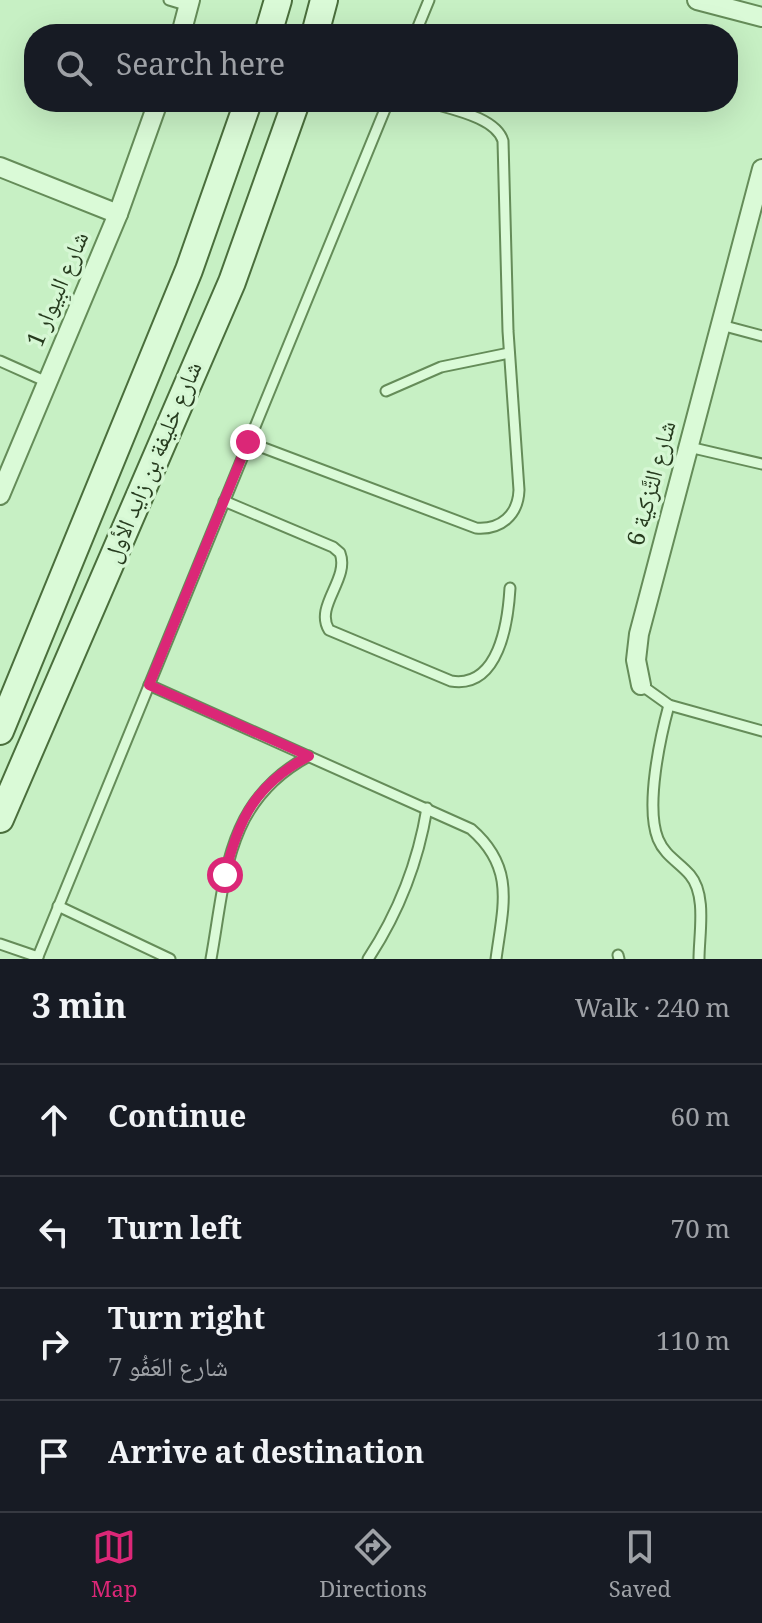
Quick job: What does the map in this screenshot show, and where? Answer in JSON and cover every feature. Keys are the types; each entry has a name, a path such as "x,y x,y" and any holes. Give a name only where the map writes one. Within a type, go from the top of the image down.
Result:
{"main road":[{"path":"318,24 324,0"},
{"path":"270,24 276,2"},
{"name":"شارع خليفة بن زايد الأول","path":"0,731 189,270 244,112"},
{"name":"شارع خليفة بن زايد الأول","path":"0,819 216,320 257,216 293,112"}],"street":[{"path":"697,0 762,17"},
{"path":"184,24 190,3"},
{"name":"شارع البِيوار 1","path":"0,495 118,214 154,112"},
{"path":"0,167 118,214"},
{"name":"شارع التَّزكية 6","path":"641,685 637,647 762,169"}],"lane":[{"path":"169,0 190,3"},
{"path":"419,24 429,0"},
{"path":"0,944 37,958 384,112"},
{"path":"248,442 468,526 483,529 498,525 512,514 519,490 509,353 502,135 489,123 457,112"},
{"path":"721,325 762,336"},
{"path":"386,391 441,367 509,353"},
{"path":"0,361 47,382"},
{"path":"689,447 762,464"},
{"path":"224,501 333,547 340,553 343,567 325,616 329,630 451,681 463,682 475,678 495,657 506,624 510,588"},
{"path":"149,685 471,829 498,860 503,873 496,959"},
{"name":"شارع التَّزكية 6","path":"641,685 669,705 762,731"},
{"path":"669,705 656,766 655,832 662,848 688,873 698,889 699,959"},
{"path":"211,959 225,875 241,823 264,789 285,770 309,756"},
{"path":"368,959 407,886 423,834 427,808"},
{"path":"58,906 170,959"}],"route":[{"path":"225,875 232,845 253,802 277,776 309,756 149,685 248,442"}]}
